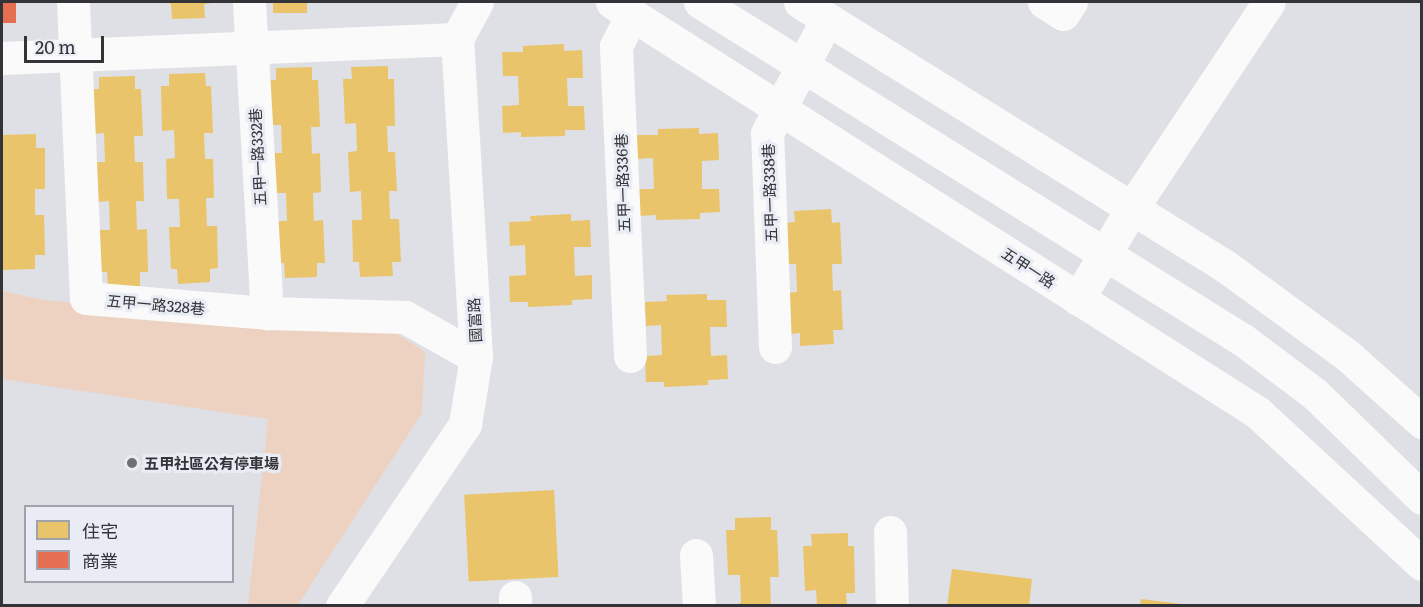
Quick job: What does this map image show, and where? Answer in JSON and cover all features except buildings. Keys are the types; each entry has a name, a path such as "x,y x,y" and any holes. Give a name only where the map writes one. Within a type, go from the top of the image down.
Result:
{"street":[{"name":"五甲一路328巷","path":"73,2 86,298 267,313 405,317 476,357"},
{"name":"五甲一路332巷","path":"249,2 267,313"},
{"path":"2,58 457,39 477,2"},
{"path":"700,2 1243,340 1315,394 1422,498"},
{"path":"800,2 1225,266 1347,355 1422,422"},
{"path":"1044,2 1063,14 1071,2"},
{"path":"1078,298 1106,255 1131,208 1269,2"},
{"name":"五甲一路","path":"622,8 1257,412 1422,564"},
{"name":"五甲一路336巷","path":"622,8 616,46 630,357"},
{"name":"五甲一路338巷","path":"775,346 767,133 827,19"},
{"name":"國富路","path":"342,606 456,436 476,357 457,39"},
{"path":"890,532 892,606"},
{"path":"696,555 699,606"}],"shaded area":[{"path":"2,291 44,300 393,331 425,352 422,413 298,605 248,605 268,419 2,379"}],"place":[{"name":"五甲社區公有停車場","path":"132,463"}]}
